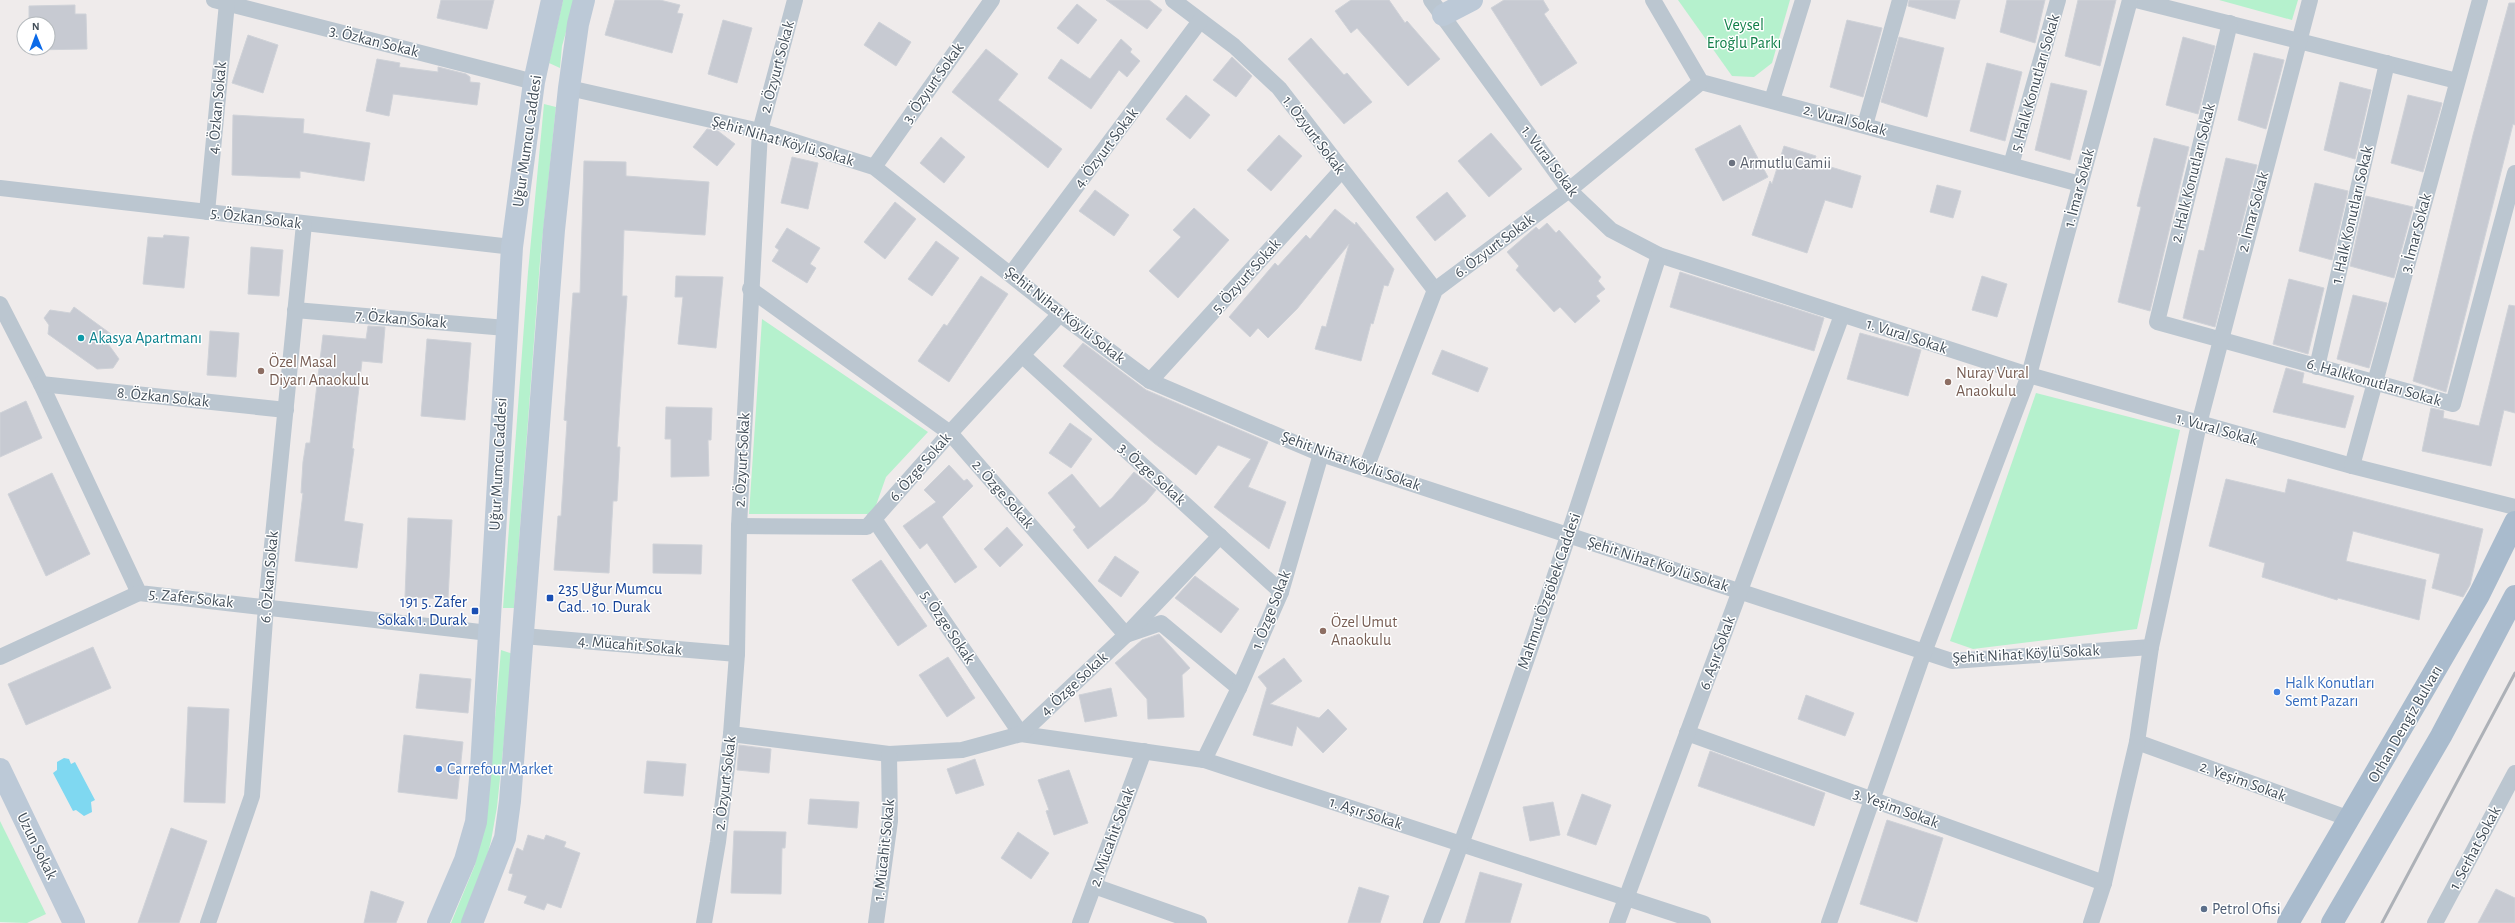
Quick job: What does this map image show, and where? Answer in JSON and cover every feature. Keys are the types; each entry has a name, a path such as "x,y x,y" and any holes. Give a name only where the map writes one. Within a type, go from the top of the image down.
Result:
{"main road":[{"name":"Orhan Dengiz Bulvarı","path":"2288,923 2480,595 2515,522"},
{"path":"2332,923 2441,736 2515,596"}],"street":[{"name":"Uğur Mumcu Caddesi","path":"438,923 465,860 476,822 512,248 534,82 552,0"},
{"path":"472,923 505,838 523,636 554,230 569,88 584,0"},
{"name":"2. Özyurt Sokak","path":"704,923 718,842 731,734 737,654 739,526 750,289 760,131 795,0"},
{"name":"3. Özyurt Sokak","path":"874,167 992,0"},
{"name":"1. Özyurt Sokak","path":"1173,0 1234,46 1279,88 1341,171 1435,290"},
{"path":"1437,8 1472,0"},
{"path":"1653,0 1701,82"},
{"path":"1772,100 1803,0"},
{"path":"1865,125 1900,0"},
{"name":"5. Halk Konutları Sokak","path":"2011,165 2058,0"},
{"name":"1. İmar Sokak","path":"1829,923 1925,652 2029,376 2130,0"},
{"path":"2136,0 2457,81"},
{"name":"2. İmar Sokak","path":"2091,923 2104,883 2137,742 2151,646 2199,424 2220,339 2310,0"},
{"name":"3. İmar Sokak","path":"2352,466 2480,0"},
{"name":"3. Özkan Sokak","path":"221,2 534,82"},
{"name":"4. Özkan Sokak","path":"207,212 221,2"},
{"name":"1. Vural Sokak","path":"1437,8 1569,190 1611,230 1659,256 2029,376 2352,466 2515,507"},
{"name":"4. Özyurt Sokak","path":"1011,274 1200,21"},
{"name":"2. Halk Konutları Sokak","path":"2157,322 2230,24"},
{"name":"1. Halk Konutları Sokak","path":"2317,367 2387,63"},
{"path":"534,82 569,88"},
{"name":"2. Vural Sokak","path":"1701,82 2080,184"},
{"name":"6. Özyurt Sokak","path":"1435,290 1569,190 1701,82"},
{"name":"Şehit Nihat Köylü Sokak","path":"569,88 760,131 874,167 1060,314 1150,380 1321,454 1740,590 1952,661 2151,646"},
{"name":"5. Özyurt Sokak","path":"1150,380 1341,171"},
{"name":"6. Halkkonutları Sokak","path":"2157,322 2453,404 2515,173"},
{"name":"5. Özkan Sokak","path":"0,188 512,248"},
{"name":"6. Özkan Sokak","path":"208,923 252,796 266,606 304,224"},
{"name":"Mahmut Özgöbek Caddesi","path":"1431,923 1461,844 1570,535 1659,256"},
{"name":"2. Özge Sokak","path":"750,289 950,433 1126,636"},
{"path":"1366,468 1435,290"},
{"name":"5. Zafer Sokak","path":"0,304 4,323 41,384 139,593 266,606 489,633"},
{"name":"7. Özkan Sokak","path":"295,310 506,328"},
{"name":"6. Özge Sokak","path":"739,526 867,527 950,433 1023,356 1060,314"},
{"name":"6. Aşır Sokak","path":"1617,923 1842,315"},
{"name":"3. Özge Sokak","path":"1023,356 1281,592"},
{"name":"8. Özkan Sokak","path":"41,384 286,410"},
{"name":"1. Özge Sokak","path":"1204,760 1239,688 1281,592 1321,454"},
{"name":"5. Özge Sokak","path":"874,519 1021,734"},
{"name":"4. Özge Sokak","path":"731,734 890,754 962,750 1021,734 1126,636 1220,536"},
{"path":"0,657 139,593"},
{"path":"1126,636 1161,623 1239,688"},
{"path":"489,633 523,636"},
{"name":"4. Mücahit Sokak","path":"523,636 737,654"},
{"name":"3. Yeşim Sokak","path":"1687,733 2104,883"},
{"name":"1. Aşır Sokak","path":"1021,734 1204,760 1703,923"},
{"name":"2. Yeşim Sokak","path":"2137,742 2350,819"},
{"name":"2. Mücahit Sokak","path":"1080,923 1144,751"},
{"name":"1. Mücahit Sokak","path":"876,923 890,821 890,754"},
{"name":"Uzun Sokak","path":"0,769 74,923"},
{"name":"1. Serhat Sokak","path":"2435,923 2515,772"},
{"path":"1094,886 1199,923"}],"green space":[{"path":"563,0 575,0 562,46 560,68 549,63"},
{"name":"Veysel Eroğlu Parkı","path":"1678,0 1790,0 1772,63 1754,77 1732,76"},
{"path":"2219,0 2298,0 2292,20"},
{"path":"544,104 556,107 540,261 514,608 503,608 528,272"},
{"path":"762,319 928,432 886,477 873,514 749,514"},
{"path":"2036,393 2180,430 2137,629 1973,649 1950,641"},
{"path":"501,650 513,654 497,807 491,841 483,871 462,923 451,923 475,865 488,799"},
{"path":"0,821 46,914 27,923 0,922"}],"water":[{"path":"64,758 69,759 71,764 75,762 95,800 91,802 92,812 84,816 76,810 73,811 53,773 57,770 57,762"}],"building":[{"path":"441,0 494,0 487,29 437,18"},
{"path":"615,0 660,0 680,5 677,13 683,14 672,53 605,35"},
{"path":"1106,0 1149,0 1162,10 1147,29"},
{"path":"1351,0 1389,0 1405,23 1407,21 1440,59 1408,86 1357,28 1351,33 1335,11"},
{"path":"1504,0 1543,0 1549,10 1544,14 1577,63 1541,86 1491,8"},
{"path":"1909,0 1960,0 1955,19 1908,6"},
{"path":"2007,0 2045,0 2035,43 2000,32"},
{"path":"2078,0 2116,0 2100,66 2065,56"},
{"path":"2509,3 2515,3 2515,125 2513,124 2446,392 2413,381 2473,135"},
{"path":"1077,4 1097,20 1078,44 1057,28"},
{"path":"75,5 75,14 86,14 87,49 56,50 56,16 29,16 29,6"},
{"path":"723,20 752,28 737,83 708,74"},
{"path":"1847,20 1882,28 1863,97 1830,87"},
{"path":"879,22 911,42 896,66 864,45"},
{"path":"248,35 278,45 263,93 232,83"},
{"path":"1899,37 1944,48 1927,117 1881,102"},
{"path":"2183,37 2215,46 2198,114 2166,105"},
{"path":"1311,38 1344,75 1347,73 1372,102 1344,124 1288,59"},
{"path":"1121,39 1132,49 1130,52 1140,61 1127,77 1119,70 1091,109 1048,78 1061,59 1090,79"},
{"path":"986,49 1018,74 998,100 1062,149 1048,168 952,92"},
{"path":"2254,53 2284,60 2266,129 2238,120"},
{"path":"1232,57 1252,76 1236,97 1213,80"},
{"path":"377,59 400,63 399,67 438,72 438,67 466,74 470,77 470,82 480,83 477,105 393,94 389,116 366,111"},
{"path":"1987,63 2022,72 2005,141 1970,131"},
{"path":"2340,82 2371,90 2355,159 2324,150"},
{"path":"2051,83 2087,91 2070,160 2035,150"},
{"path":"1186,95 1210,115 1190,139 1166,119"},
{"path":"2408,95 2442,103 2423,172 2391,163"},
{"path":"233,115 304,119 303,133 370,143 364,181 300,171 300,178 232,175"},
{"name":"Armutlu Camii","path":"1740,125 1768,177 1723,201 1695,149"},
{"path":"707,129 718,131 735,144 717,166 693,147"},
{"path":"1491,133 1522,169 1489,197 1458,161"},
{"path":"1279,135 1302,156 1271,191 1247,170"},
{"path":"941,137 965,157 944,183 920,163"},
{"path":"2154,138 2189,147 2150,311 2118,302 2141,207 2137,206"},
{"path":"1784,146 1816,156 1814,162 1861,176 1852,208 1825,200 1807,253 1752,235 1770,181 1772,184"},
{"path":"792,157 818,163 808,209 781,203"},
{"path":"2226,158 2257,165 2215,327 2183,318 2199,250 2204,251"},
{"path":"584,161 626,162 626,176 709,182 705,235 624,230 622,296 627,296 617,447 620,447 617,501 613,501 609,573 554,570 558,516 561,516 567,421 564,420 573,293 580,293"},
{"path":"2315,183 2348,191 2332,260 2299,251"},
{"path":"1937,185 1961,191 1953,218 1930,212"},
{"path":"1095,190 1129,215 1114,236 1079,211"},
{"path":"1447,192 1466,216 1435,241 1416,217"},
{"path":"2366,196 2413,207 2394,278 2350,266"},
{"path":"895,202 916,219 885,259 864,242"},
{"path":"1194,208 1229,240 1178,298 1149,271 1181,237 1173,230"},
{"path":"1335,209 1355,225 1356,222 1394,269 1388,286 1384,285 1373,324 1371,323 1361,361 1315,349 1322,326 1326,327 1349,244 1297,309 1268,338 1258,328 1250,337 1229,317 1275,263 1278,266 1306,235 1310,239"},
{"path":"1547,223 1556,233 1559,230 1601,277 1598,281 1605,289 1596,296 1600,301 1575,323 1560,307 1554,312 1516,270 1519,266 1507,252 1536,227 1539,230"},
{"path":"787,228 820,248 810,264 816,268 807,283 772,261 779,250 775,247"},
{"path":"164,235 189,237 184,288 143,284 148,237 163,238"},
{"path":"936,241 959,258 932,296 908,279"},
{"path":"251,247 283,250 279,296 248,294"},
{"path":"1680,272 1824,318 1814,351 1670,307"},
{"path":"676,276 723,277 716,348 678,344 683,297 675,297"},
{"path":"981,276 1008,294 949,382 918,361 944,324 947,326"},
{"path":"1982,276 2007,284 1997,317 1972,310"},
{"path":"2289,279 2324,288 2308,354 2273,344"},
{"path":"2353,295 2387,303 2369,368 2337,359"},
{"path":"2509,305 2515,306 2515,413 2504,410 2491,466 2422,451 2431,408 2444,411 2443,418 2479,426"},
{"name":"Akasya Apartmanı","path":"74,307 111,334 106,341 119,359 113,368 97,369 48,334 49,325 44,318 50,310 70,313"},
{"path":"368,326 385,327 382,363 362,361 352,448 354,449 344,521 363,524 357,568 295,561 303,493 301,493 303,462 306,443 310,443 323,335 366,339"},
{"path":"210,331 239,333 236,377 207,375"},
{"path":"1860,333 1921,350 1908,396 1847,379"},
{"path":"427,339 471,343 465,420 421,416"},
{"path":"1083,343 1146,390 1268,442 1248,487 1286,502 1269,549 1214,507 1251,459 1218,445 1196,475 1154,443 1063,366"},
{"path":"1442,350 1488,368 1478,392 1432,374"},
{"path":"2286,368 2304,373 2302,383 2354,396 2345,428 2273,412"},
{"path":"26,401 42,438 0,457 0,413"},
{"path":"666,407 712,408 711,440 708,440 709,476 671,477 671,439 665,439"},
{"path":"1070,423 1092,439 1071,468 1049,453"},
{"path":"949,465 964,481 967,479 973,486 942,517 977,567 955,583 927,543 920,549 903,526 936,502 924,490"},
{"path":"1134,472 1156,490 1146,502 1088,549 1073,530 1076,527 1048,493 1072,474 1100,508 1112,498"},
{"path":"52,473 90,554 46,576 8,494"},
{"path":"2226,479 2285,493 2288,479 2483,529 2470,585 2463,597 2432,588 2440,554 2353,531 2346,561 2426,580 2419,620 2338,598 2337,600 2262,577 2265,563 2209,546"},
{"path":"408,518 452,520 448,599 405,597"},
{"path":"1007,527 1023,545 1000,567 984,549"},
{"path":"653,544 702,545 701,574 653,573"},
{"path":"1115,556 1139,572 1121,597 1098,581"},
{"path":"881,560 927,626 898,646 852,580"},
{"path":"1195,576 1239,609 1221,633 1175,598"},
{"path":"1159,634 1190,668 1182,675 1184,717 1148,719 1147,699 1115,663 1142,640"},
{"path":"93,647 111,688 26,725 8,684"},
{"path":"948,657 975,698 947,717 919,675"},
{"path":"1284,658 1302,681 1270,704 1319,718 1328,709 1347,729 1323,753 1297,726 1292,746 1253,735 1267,688 1258,677"},
{"path":"420,674 471,679 468,713 416,708"},
{"path":"1111,688 1117,716 1085,722 1079,695"},
{"path":"1806,695 1854,713 1845,736 1798,719"},
{"path":"188,707 229,709 225,803 184,802"},
{"path":"404,735 463,742 457,799 398,792"},
{"path":"739,745 771,749 769,773 737,770"},
{"path":"1710,751 1825,793 1814,826 1698,786"},
{"path":"975,759 984,785 956,794 947,769"},
{"path":"647,761 686,764 683,796 644,793"},
{"path":"1069,770 1088,823 1054,835 1046,811 1049,810 1038,780"},
{"path":"1582,794 1611,805 1596,845 1567,835"},
{"path":"810,799 859,802 857,828 808,824"},
{"path":"1553,802 1560,835 1530,841 1523,807"},
{"path":"1887,820 1943,838 1917,922 1860,904"},
{"path":"171,828 207,841 179,923 138,923"},
{"path":"734,831 786,832 785,848 782,848 781,894 731,893"},
{"path":"1018,832 1049,853 1031,879 1001,858"},
{"path":"528,835 544,840 546,835 566,842 564,847 580,853 561,908 547,903 544,910 524,903 527,896 508,890 513,874 509,873 517,848 523,851"},
{"path":"1480,872 1522,884 1510,923 1465,923"},
{"path":"1359,887 1389,896 1380,923 1348,923"},
{"path":"2496,889 2515,898 2515,923 2478,923"},
{"path":"371,891 404,902 396,923 364,923"}],"railway":[{"path":"2382,923 2515,673"}],"place":[{"name":"Armutlu Camii","path":"1732,163"},
{"name":"Akasya Apartmanı","path":"81,338"},
{"name":"Özel Masal Diyarı Anaokulu","path":"261,371"},
{"name":"Nuray Vural Anaokulu","path":"1948,382"},
{"name":"235 Uğur Mumcu Cad.. 10. Durak","path":"550,598"},
{"name":"191 5. Zafer Sokak 1. Durak","path":"475,611"},
{"name":"Özel Umut Anaokulu","path":"1323,631"},
{"name":"Halk Konutları Semt Pazarı","path":"2277,692"},
{"name":"Carrefour Market","path":"439,769"},
{"name":"Petrol Ofisi","path":"2204,909"}]}
